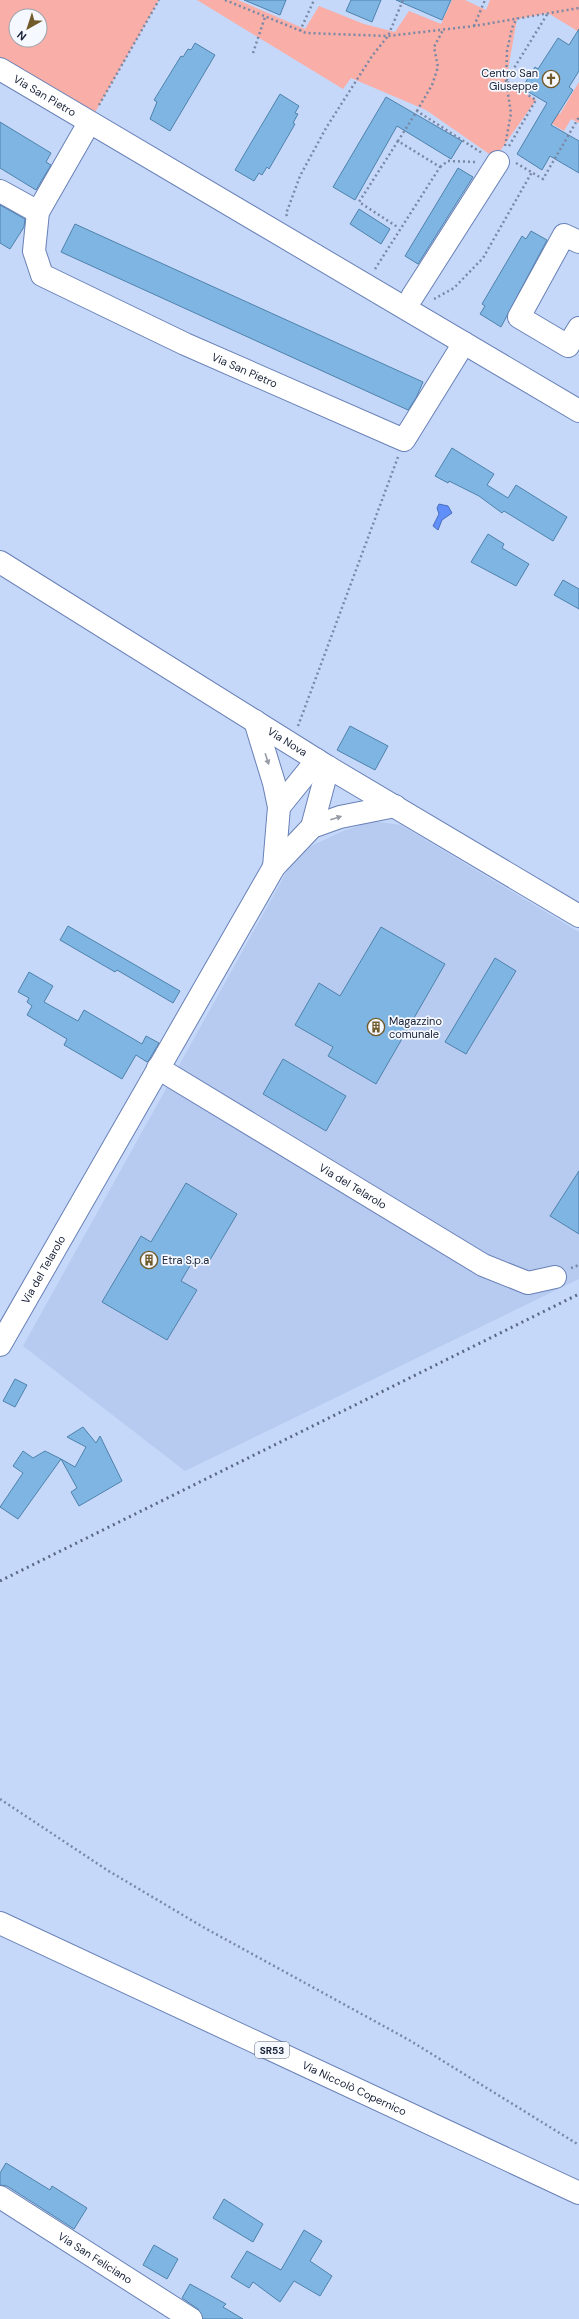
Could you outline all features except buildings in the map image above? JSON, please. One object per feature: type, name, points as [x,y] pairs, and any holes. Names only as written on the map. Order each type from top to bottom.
[{"type":"main road","name":"Via San Pietro","points":[[0,69],[93,117],[464,343],[579,411]]},
{"type":"main road","name":"Via San Pietro","points":[[93,117],[38,212],[34,251],[42,274],[185,344],[404,440]]},
{"type":"main road","points":[[412,297],[501,159]]},
{"type":"main road","points":[[0,191],[38,212]]},
{"type":"main road","points":[[579,242],[564,235],[519,317],[568,346],[579,328]]},
{"type":"main road","points":[[404,440],[464,343]]},
{"type":"main road","name":"Via Nova","points":[[0,562],[315,759],[579,916]]},
{"type":"main road","points":[[255,721],[274,783],[279,807],[274,867]]},
{"type":"main road","points":[[279,807],[315,759]]},
{"type":"main road","points":[[312,827],[315,759]]},
{"type":"main road","points":[[274,867],[312,827],[340,817],[395,806]]},
{"type":"main road","name":"Via del Telarolo","points":[[0,1345],[274,867]]},
{"type":"main road","name":"Via del Telarolo","points":[[158,1068],[483,1265],[528,1283],[555,1277]]},
{"type":"main road","name":"Via Niccolò Copernico","points":[[0,1922],[579,2193]]},
{"type":"main road","points":[[544,2177],[579,2204]]},
{"type":"main road","name":"Via San Feliciano","points":[[0,2198],[191,2319]]},
{"type":"path","points":[[93,117],[159,0]]},
{"type":"path","points":[[227,0],[306,33],[388,36],[474,26],[579,8]]},
{"type":"path","points":[[300,31],[314,0]]},
{"type":"path","points":[[289,220],[286,214],[300,176],[326,128],[372,56],[388,36],[403,0]]},
{"type":"path","points":[[474,26],[485,0]]},
{"type":"path","points":[[506,81],[548,13]]},
{"type":"path","points":[[253,53],[265,17]]},
{"type":"path","points":[[501,159],[511,113],[506,81],[507,51],[512,28],[517,18]]},
{"type":"path","points":[[399,228],[359,202],[417,112],[432,85],[438,67],[434,46],[443,30]]},
{"type":"path","points":[[501,159],[536,100],[506,81]]},
{"type":"path","points":[[417,112],[501,159],[532,172],[542,179],[579,117]]},
{"type":"path","points":[[398,141],[440,167]]},
{"type":"path","points":[[375,270],[399,228],[440,167],[448,161],[501,159]]},
{"type":"path","points":[[412,297],[430,301],[454,288],[483,258],[532,172]]},
{"type":"path","points":[[315,759],[298,723],[404,440]]},
{"type":"path","points":[[0,1799],[107,1870],[203,1927],[409,2040],[579,2145]]},
{"type":"shaded area","points":[[0,0],[159,0],[89,123],[0,69]]},
{"type":"shaded area","points":[[197,0],[238,0],[305,29],[319,6],[364,24],[395,32],[409,11],[441,24],[452,0],[465,0],[486,10],[490,0],[579,0],[579,32],[548,13],[517,19],[506,81],[536,100],[495,158],[426,110],[351,78],[343,89]]},
{"type":"shaded area","points":[[579,82],[579,123],[571,119],[564,131],[552,124],[557,113],[560,114]]},
{"type":"shaded area","points":[[372,821],[401,825],[579,932],[579,1279],[185,1471],[23,1346],[287,871],[309,847],[343,831]]},
{"type":"water","points":[[439,504],[448,506],[452,513],[442,520],[438,530],[433,526],[439,514],[437,508]]},
{"type":"railway","points":[[0,1581],[579,1294]]},
{"type":"place","name":"Centro San Giuseppe","points":[[551,79]]},
{"type":"place","name":"Magazzino comunale","points":[[376,1027]]},
{"type":"place","name":"Etra S.p.a","points":[[149,1260]]}]
